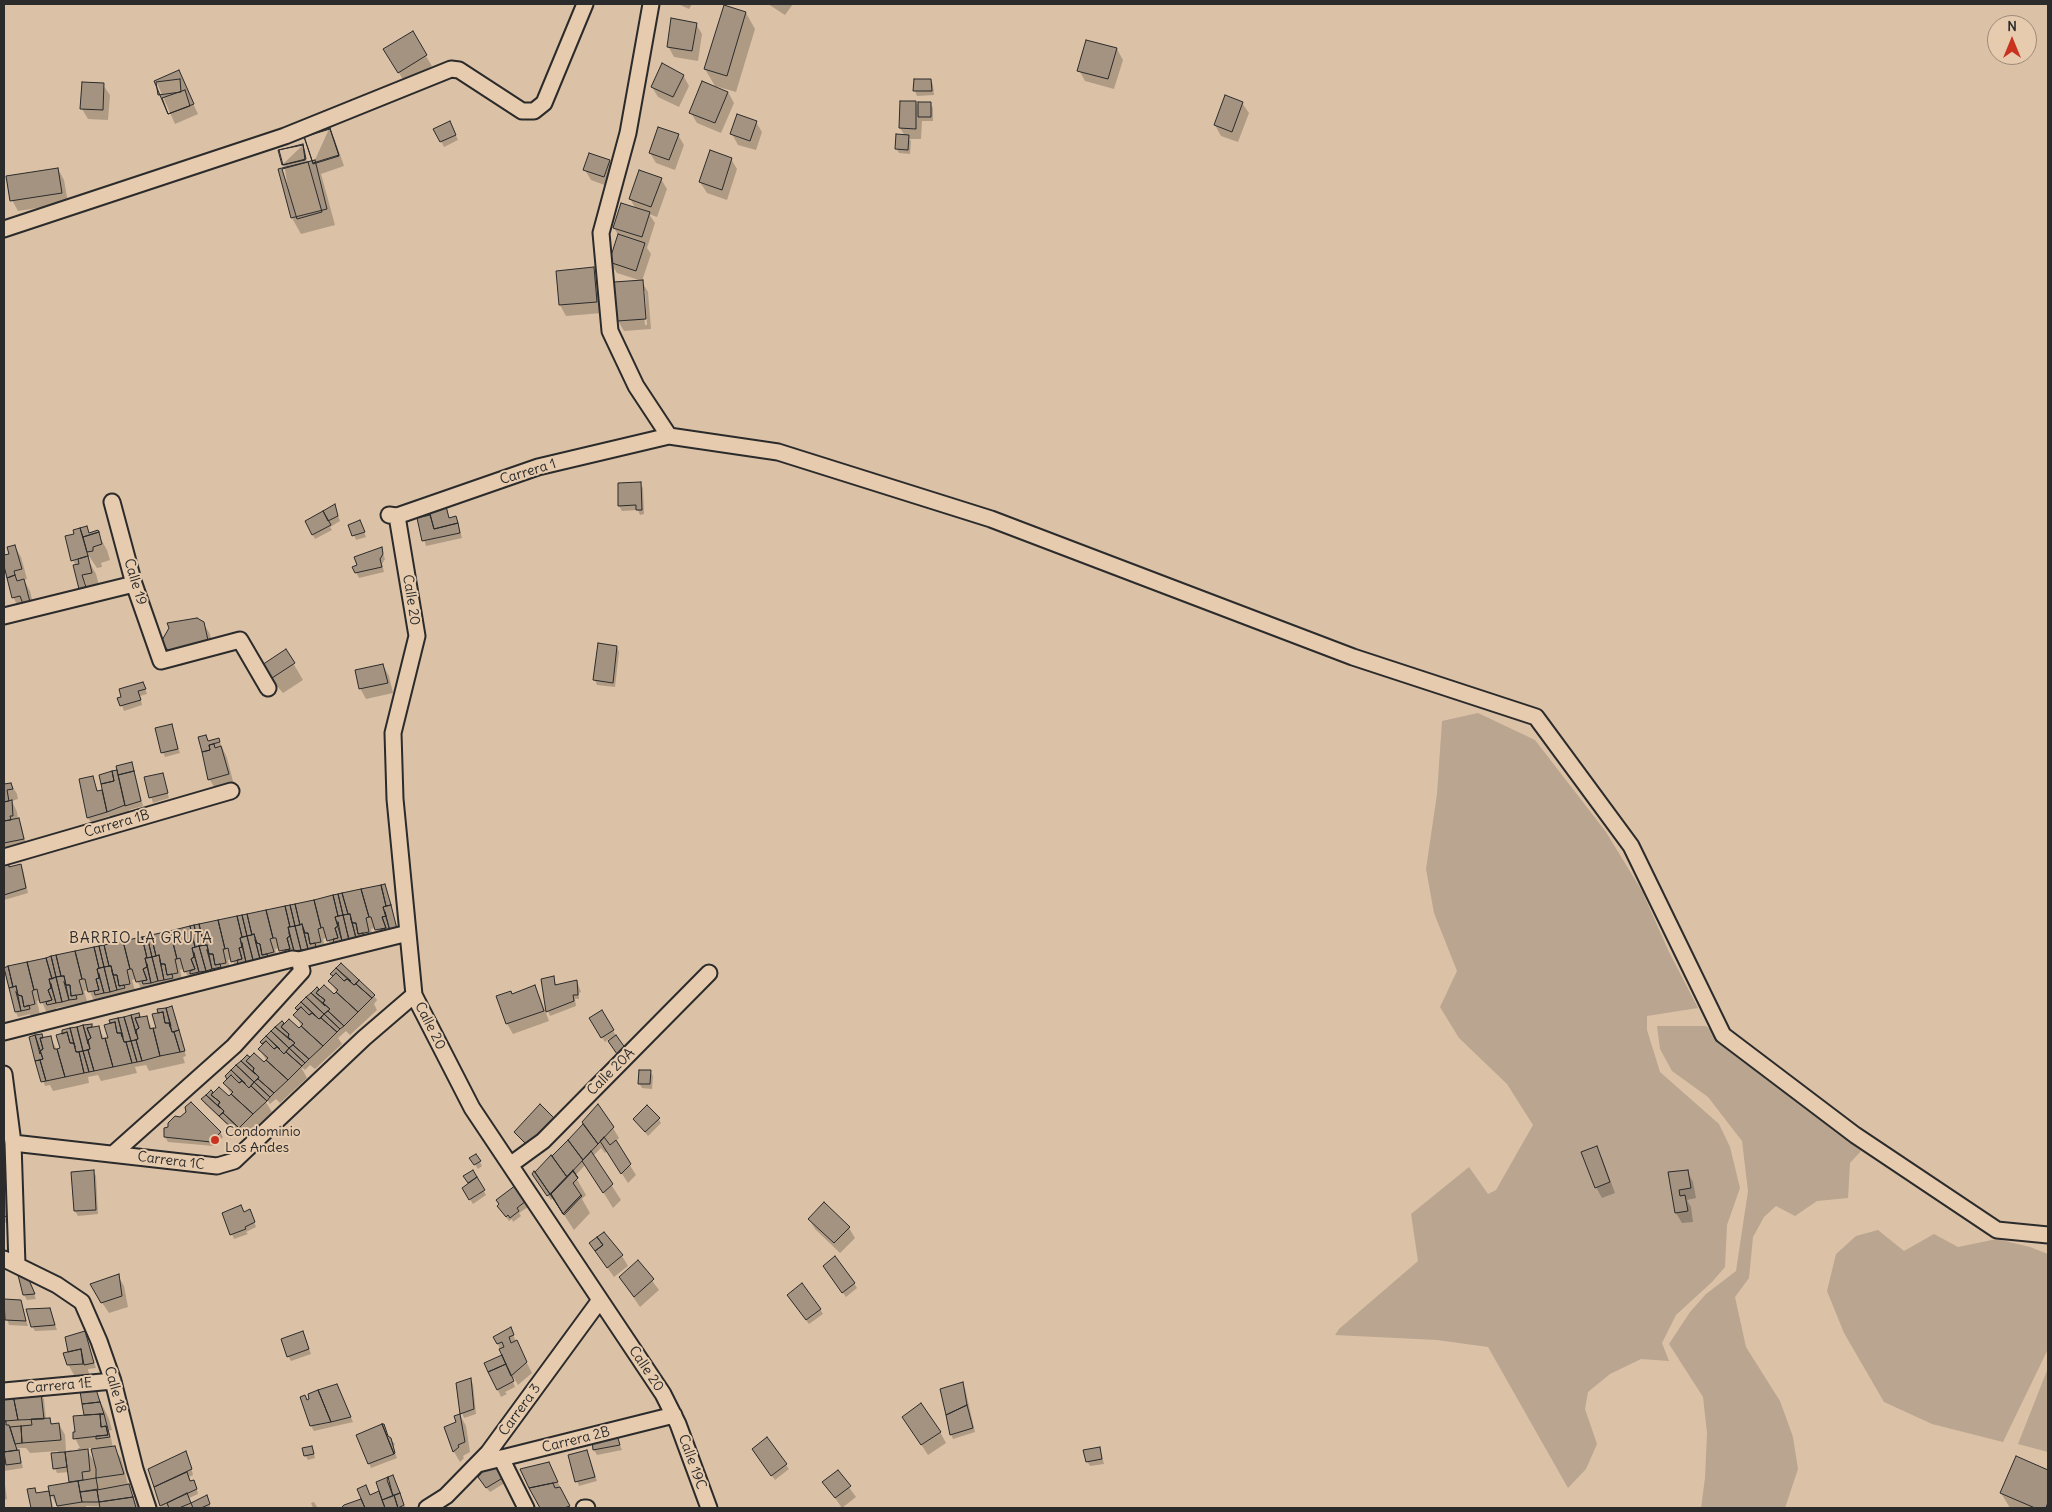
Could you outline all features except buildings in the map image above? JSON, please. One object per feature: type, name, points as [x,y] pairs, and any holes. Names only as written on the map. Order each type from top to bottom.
[{"type":"street","points":[[4,230],[285,136],[451,69],[459,70],[522,111],[534,111],[544,103],[585,4]]},
{"type":"street","points":[[651,4],[628,133],[601,233],[610,331],[636,386],[669,436],[778,452],[991,519],[1353,656],[1536,717],[1631,846],[1724,1035],[1855,1135],[1997,1230],[2048,1235]]},
{"type":"street","name":"Carrera 1","points":[[393,516],[538,467],[669,436]]},
{"type":"street","name":"Calle 19","points":[[112,502],[134,584],[161,661],[240,640],[268,688]]},
{"type":"street","name":"Calle 20","points":[[393,516],[417,636],[393,733],[394,800],[414,995],[472,1108],[663,1394],[674,1416]]},
{"type":"street","points":[[4,616],[134,584]]},
{"type":"street","name":"Carrera 1B","points":[[4,857],[231,790]]},
{"type":"street","points":[[4,1032],[292,959],[299,960],[408,934]]},
{"type":"street","points":[[113,1154],[234,1046],[302,972],[299,960]]},
{"type":"street","name":"Calle 20A","points":[[510,1165],[543,1141],[709,973]]},
{"type":"street","name":"Carrera 1C","points":[[13,1142],[217,1166],[234,1161],[364,1038],[414,995]]},
{"type":"street","points":[[4,1074],[13,1142],[10,1262]]},
{"type":"street","name":"Calle 18","points":[[10,1262],[58,1285],[82,1302],[114,1381],[135,1469],[148,1508]]},
{"type":"street","name":"Carrera 3","points":[[427,1508],[446,1496],[488,1454],[600,1300]]},
{"type":"street","name":"Carrera 1E","points":[[4,1391],[114,1381]]},
{"type":"street","name":"Carrera 2B","points":[[478,1464],[674,1416]]},
{"type":"street","name":"Calle 19C","points":[[674,1416],[704,1507]]},
{"type":"street","points":[[501,1458],[526,1508]]},
{"type":"shaded area","points":[[1478,713],[1535,740],[1606,832],[1642,891],[1669,952],[1698,1008],[1647,1016],[1647,1030],[1660,1072],[1719,1124],[1730,1147],[1740,1188],[1727,1225],[1725,1267],[1712,1282],[1676,1315],[1662,1343],[1669,1361],[1641,1359],[1610,1374],[1588,1392],[1585,1409],[1597,1444],[1586,1469],[1568,1488],[1488,1347],[1437,1340],[1335,1335],[1339,1329],[1418,1261],[1411,1214],[1469,1167],[1488,1194],[1496,1190],[1533,1125],[1507,1084],[1459,1038],[1440,1007],[1457,971],[1434,913],[1426,869],[1437,794],[1442,721]]},
{"type":"shaded area","points":[[1657,1026],[1706,1026],[1751,1067],[1861,1151],[1850,1163],[1848,1198],[1817,1201],[1795,1216],[1776,1206],[1764,1217],[1753,1237],[1749,1278],[1735,1297],[1746,1347],[1780,1401],[1793,1437],[1798,1469],[1785,1508],[1701,1508],[1705,1478],[1707,1433],[1703,1397],[1669,1344],[1690,1312],[1706,1294],[1736,1271],[1748,1191],[1742,1141],[1708,1097],[1672,1071],[1660,1049]]},
{"type":"shaded area","points":[[1878,1230],[1904,1251],[1934,1234],[1958,1247],[1997,1239],[2030,1247],[2048,1254],[2048,1349],[2003,1442],[1932,1424],[1884,1402],[1844,1333],[1827,1291],[1836,1254],[1856,1236]]},
{"type":"shaded area","points":[[2048,1368],[2048,1452],[2018,1444]]},
{"type":"place","name":"Condominio Los Andes","points":[[215,1140]]},
{"type":"district","name":"BARRIO LA GRUTA","points":[[141,939]]}]
